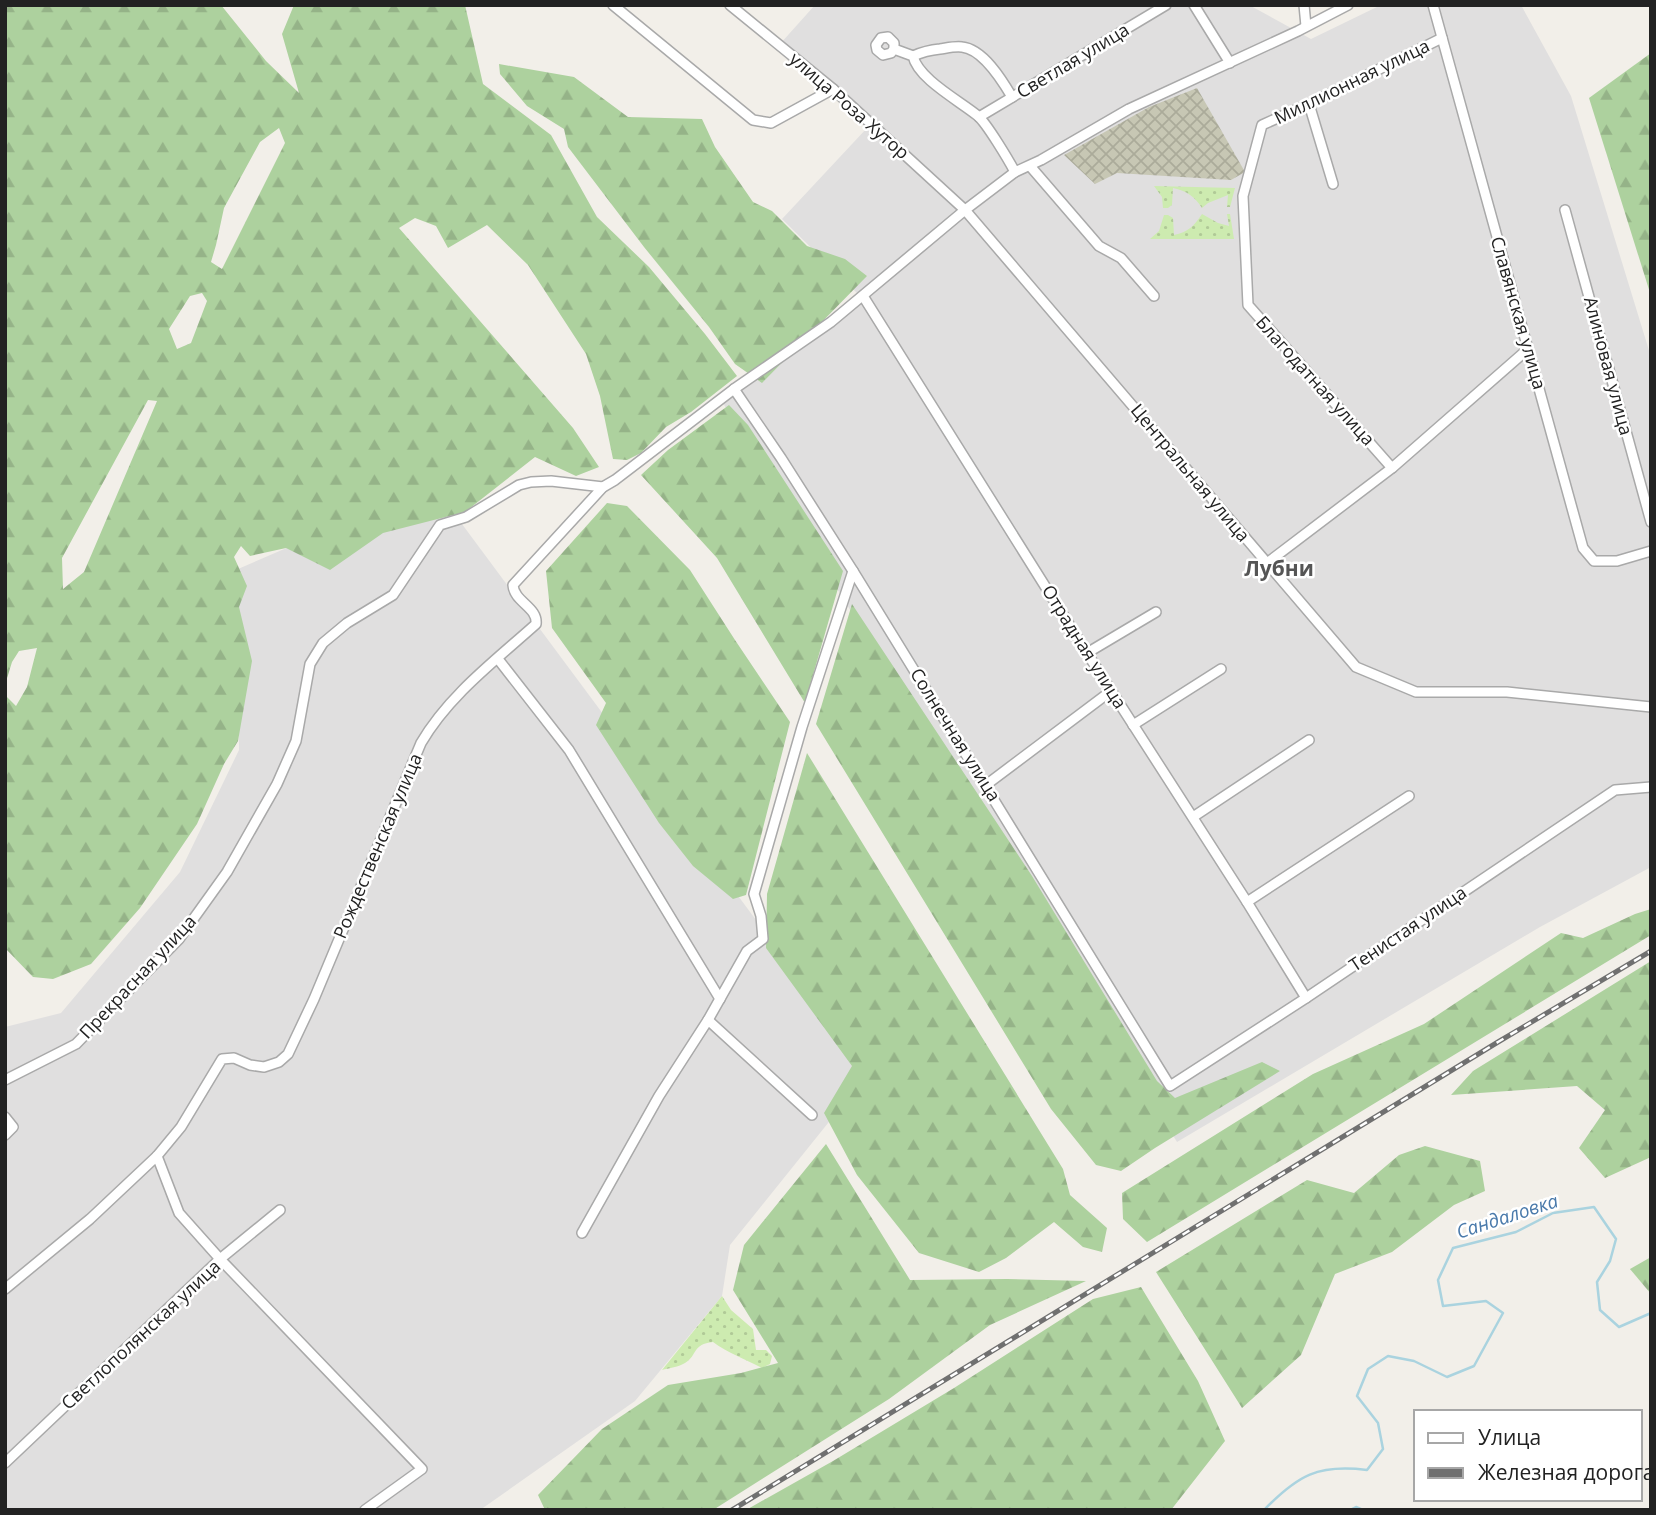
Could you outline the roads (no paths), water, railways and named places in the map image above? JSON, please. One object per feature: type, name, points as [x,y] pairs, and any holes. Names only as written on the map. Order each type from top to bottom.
[{"type":"street","points":[[613,5],[753,120],[771,123],[833,89]]},
{"type":"street","name":"улица Роза Хутор","points":[[730,5],[833,89],[965,210]]},
{"type":"street","name":"Светлая улица","points":[[979,117],[1166,5]]},
{"type":"street","points":[[1194,5],[1230,63]]},
{"type":"street","points":[[1302,29],[1304,5]]},
{"type":"street","points":[[603,488],[734,389],[831,322],[965,210],[1015,172],[1129,109],[1348,5]]},
{"type":"street","name":"Славянская улица","points":[[1433,5],[1583,548],[1594,561],[1617,561],[1651,551]]},
{"type":"street","name":"Миллионная улица","points":[[1262,125],[1442,38]]},
{"type":"street","points":[[894,49],[913,56],[944,48],[970,49],[992,69],[1012,97]]},
{"type":"street","points":[[913,56],[915,64],[924,74],[979,117],[1015,172]]},
{"type":"street","points":[[1309,104],[1333,184]]},
{"type":"street","name":"Благодатная улица","points":[[1262,125],[1244,196],[1248,305],[1392,468]]},
{"type":"street","points":[[1030,166],[1099,246],[1121,258],[1154,296]]},
{"type":"street","name":"Центральная улица","points":[[965,210],[1356,667],[1416,692],[1507,692],[1651,707]]},
{"type":"street","name":"Алиновая улица","points":[[1564,210],[1651,522]]},
{"type":"street","name":"Отрадная улица","points":[[863,296],[1306,998]]},
{"type":"street","points":[[1267,563],[1392,468],[1528,349]]},
{"type":"street","name":"Солнечная улица","points":[[734,389],[853,571],[1170,1086]]},
{"type":"street","name":"Прекрасная улица","points":[[5,1080],[76,1044],[179,939],[228,872],[277,784],[296,741],[310,664],[323,643],[347,623],[393,595],[436,528],[466,517],[519,485],[531,482],[551,481],[603,488]]},
{"type":"street","name":"Рождественская улица","points":[[157,1156],[181,1127],[222,1059],[234,1058],[264,1068],[279,1062],[288,1054],[314,999],[421,743],[433,723],[451,702],[536,624],[536,614],[514,594],[513,585],[603,488]]},
{"type":"street","points":[[582,1233],[659,1096],[708,1020],[747,951],[763,939],[761,916],[754,894],[853,571]]},
{"type":"street","points":[[1087,653],[1156,612]]},
{"type":"street","points":[[498,659],[569,750],[720,999]]},
{"type":"street","points":[[1133,725],[1221,668]]},
{"type":"street","points":[[986,785],[1111,691]]},
{"type":"street","points":[[1193,817],[1309,740]]},
{"type":"street","name":"Тенистая улица","points":[[1170,1086],[1615,790],[1651,787]]},
{"type":"street","points":[[1247,902],[1409,796]]},
{"type":"street","points":[[708,1020],[813,1115]]},
{"type":"street","points":[[5,1117],[13,1127],[5,1135]]},
{"type":"street","points":[[5,1289],[90,1219],[157,1156],[179,1213],[422,1469],[365,1510]]},
{"type":"street","name":"Светлополянская улица","points":[[5,1463],[220,1259],[280,1210]]},
{"type":"waterway","name":"Сандаловка","points":[[1264,1510],[1288,1488],[1310,1475],[1335,1469],[1367,1470],[1383,1449],[1378,1423],[1357,1396],[1368,1369],[1388,1356],[1414,1361],[1447,1377],[1474,1366],[1503,1313],[1486,1301],[1443,1306],[1438,1280],[1453,1248],[1516,1232],[1553,1213],[1594,1207],[1616,1239],[1610,1261],[1597,1282],[1600,1310],[1619,1327],[1651,1313]]},
{"type":"waterway","name":"Сандаловка","points":[[1350,1510],[1356,1507],[1363,1510]]},
{"type":"railway","points":[[732,1510],[1651,951]]},
{"type":"district","name":"Лубни","points":[[1279,569]]}]
